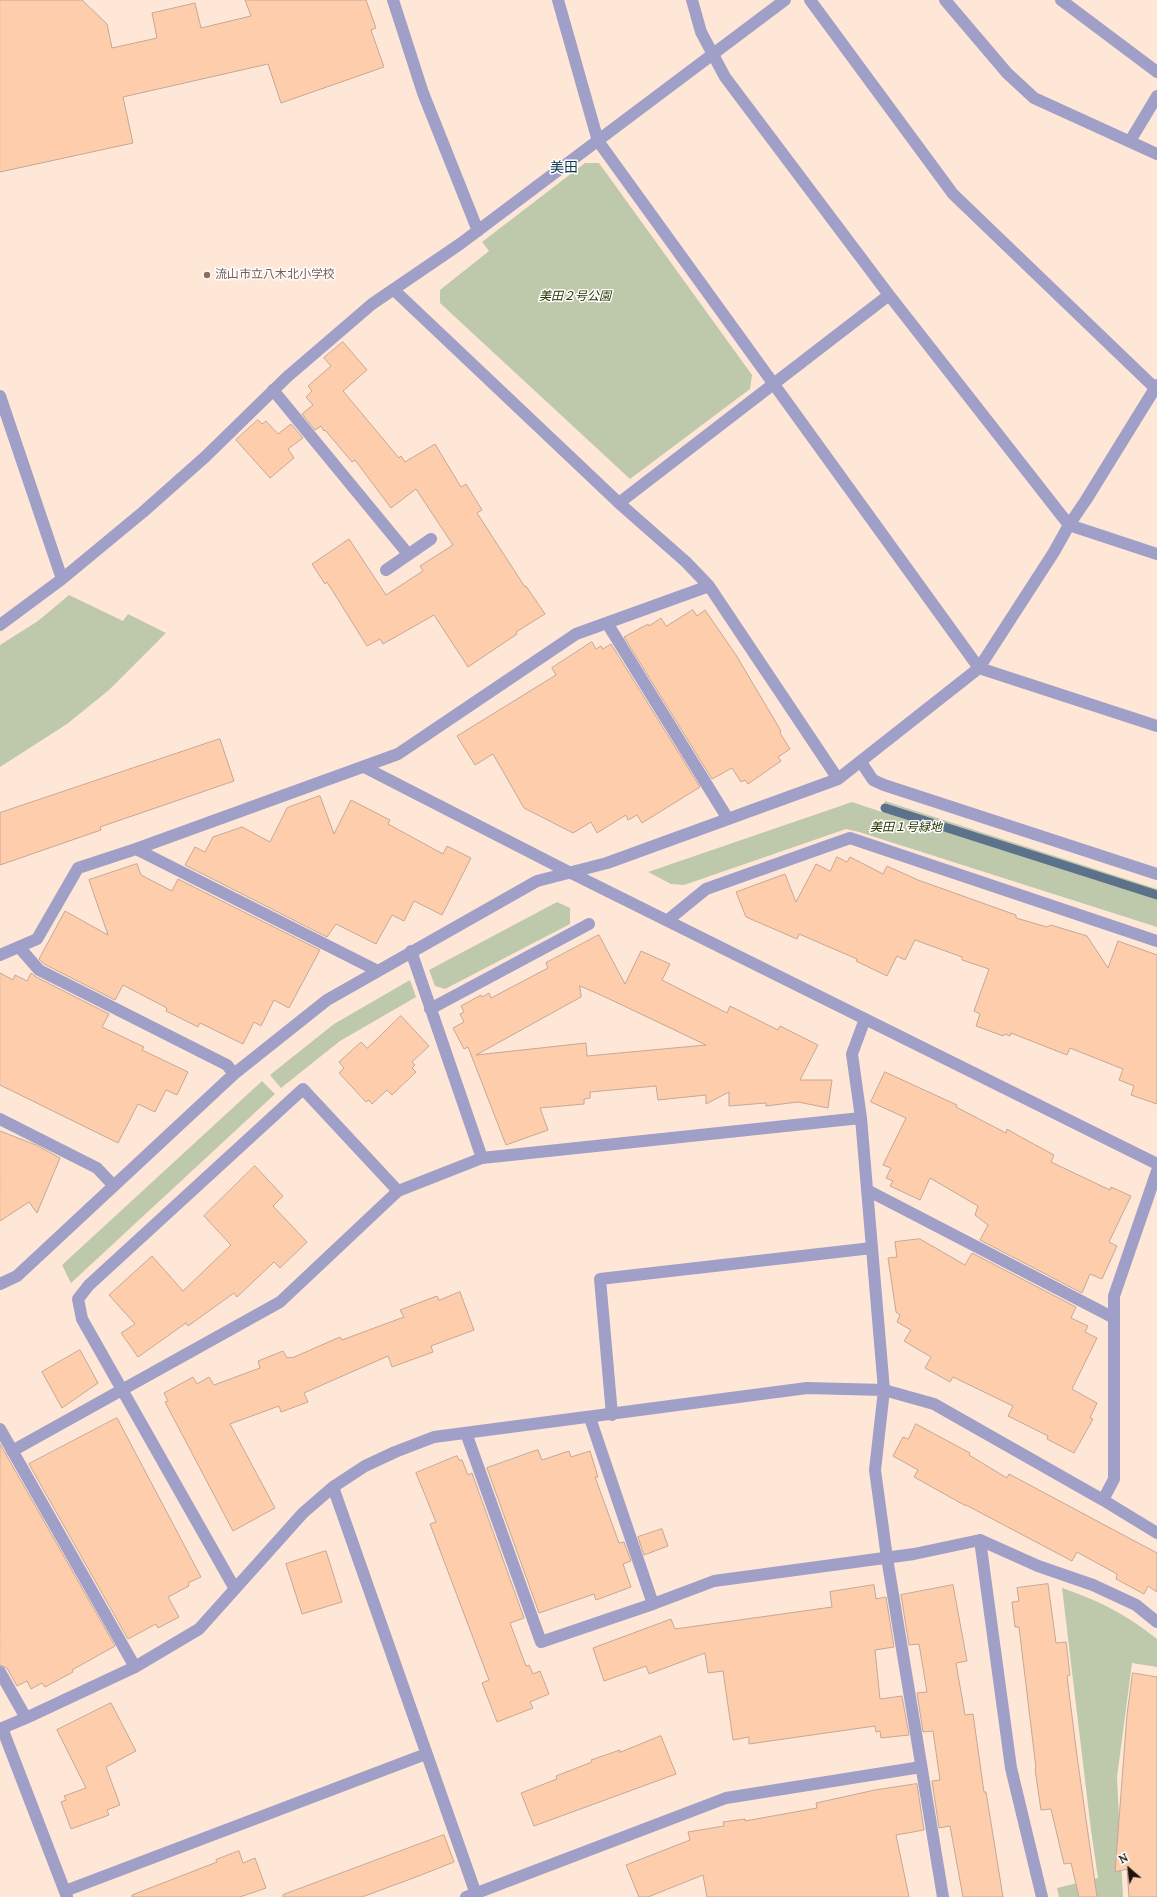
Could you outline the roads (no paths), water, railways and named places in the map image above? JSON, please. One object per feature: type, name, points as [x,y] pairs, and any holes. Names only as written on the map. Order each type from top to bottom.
[{"type":"street","points":[[393,0],[423,93],[478,231]]},
{"type":"street","points":[[558,0],[598,141],[979,668],[1157,726]]},
{"type":"street","points":[[692,0],[701,32],[712,55],[730,83],[889,295],[1069,525],[1157,554]]},
{"type":"street","points":[[0,625],[62,580],[205,457],[273,390],[372,304],[478,231],[785,0]]},
{"type":"street","points":[[0,1284],[17,1276],[234,1074],[326,1000],[537,881],[607,863],[838,779],[979,668],[1054,552],[1069,525],[1156,388],[953,194],[810,0]]},
{"type":"street","points":[[945,0],[1007,73],[1034,98],[1157,154]]},
{"type":"street","points":[[1061,0],[1157,72]]},
{"type":"street","points":[[1130,141],[1157,96]]},
{"type":"street","points":[[394,290],[619,503],[686,562],[709,586],[838,779]]},
{"type":"street","points":[[619,503],[889,295]]},
{"type":"street","points":[[273,390],[408,554]]},
{"type":"street","points":[[0,396],[62,580]]},
{"type":"street","points":[[386,570],[431,540]]},
{"type":"street","points":[[0,955],[37,939],[78,868],[136,849],[398,754],[429,735],[576,634],[709,586]]},
{"type":"street","points":[[607,623],[728,819]]},
{"type":"street","points":[[860,762],[872,780],[884,785],[1157,874]]},
{"type":"street","points":[[364,767],[571,872],[1157,1164]]},
{"type":"street","points":[[668,920],[706,889],[850,838],[1157,941]]},
{"type":"street","points":[[136,849],[378,971]]},
{"type":"street","points":[[430,1009],[589,924]]},
{"type":"street","points":[[19,947],[39,970],[227,1065],[234,1074]]},
{"type":"street","points":[[411,952],[482,1158]]},
{"type":"street","points":[[865,1019],[852,1054],[861,1118],[884,1390],[875,1470],[887,1558],[943,1897]]},
{"type":"street","points":[[235,1589],[82,1319],[78,1299],[89,1285],[302,1089],[398,1191]]},
{"type":"street","points":[[12,1451],[121,1389],[280,1302],[398,1191],[482,1158],[861,1118]]},
{"type":"street","points":[[0,1119],[97,1168],[113,1185]]},
{"type":"street","points":[[1103,1500],[1114,1478],[1114,1296],[1157,1171]]},
{"type":"street","points":[[866,1190],[1114,1318]]},
{"type":"street","points":[[612,1415],[600,1279],[872,1248]]},
{"type":"street","points":[[426,1754],[66,1894],[1,1729],[135,1667],[199,1629],[303,1513],[333,1486],[365,1466],[395,1452],[434,1437],[590,1418],[807,1388],[884,1390],[934,1404],[1103,1500],[1157,1533]]},
{"type":"street","points":[[590,1418],[653,1604]]},
{"type":"street","points":[[0,1428],[135,1667]]},
{"type":"street","points":[[466,1433],[541,1642],[653,1604],[714,1581],[887,1558],[980,1540],[1038,1566],[1093,1585],[1136,1605],[1157,1622]]},
{"type":"street","points":[[333,1486],[426,1754],[473,1896],[726,1798],[921,1767]]},
{"type":"street","points":[[980,1540],[1012,1768],[1042,1897]]},
{"type":"street","points":[[0,1672],[26,1718]]},
{"type":"waterway","points":[[885,808],[1157,895]]},
{"type":"place","name":"流山市立八木北小学校","points":[[207,275]]},
{"type":"district","name":"美田","points":[[564,168]]},
{"type":"park label","name":"美田２号公園","points":[[575,297]]},
{"type":"park label","name":"美田１号緑地","points":[[906,828]]}]
